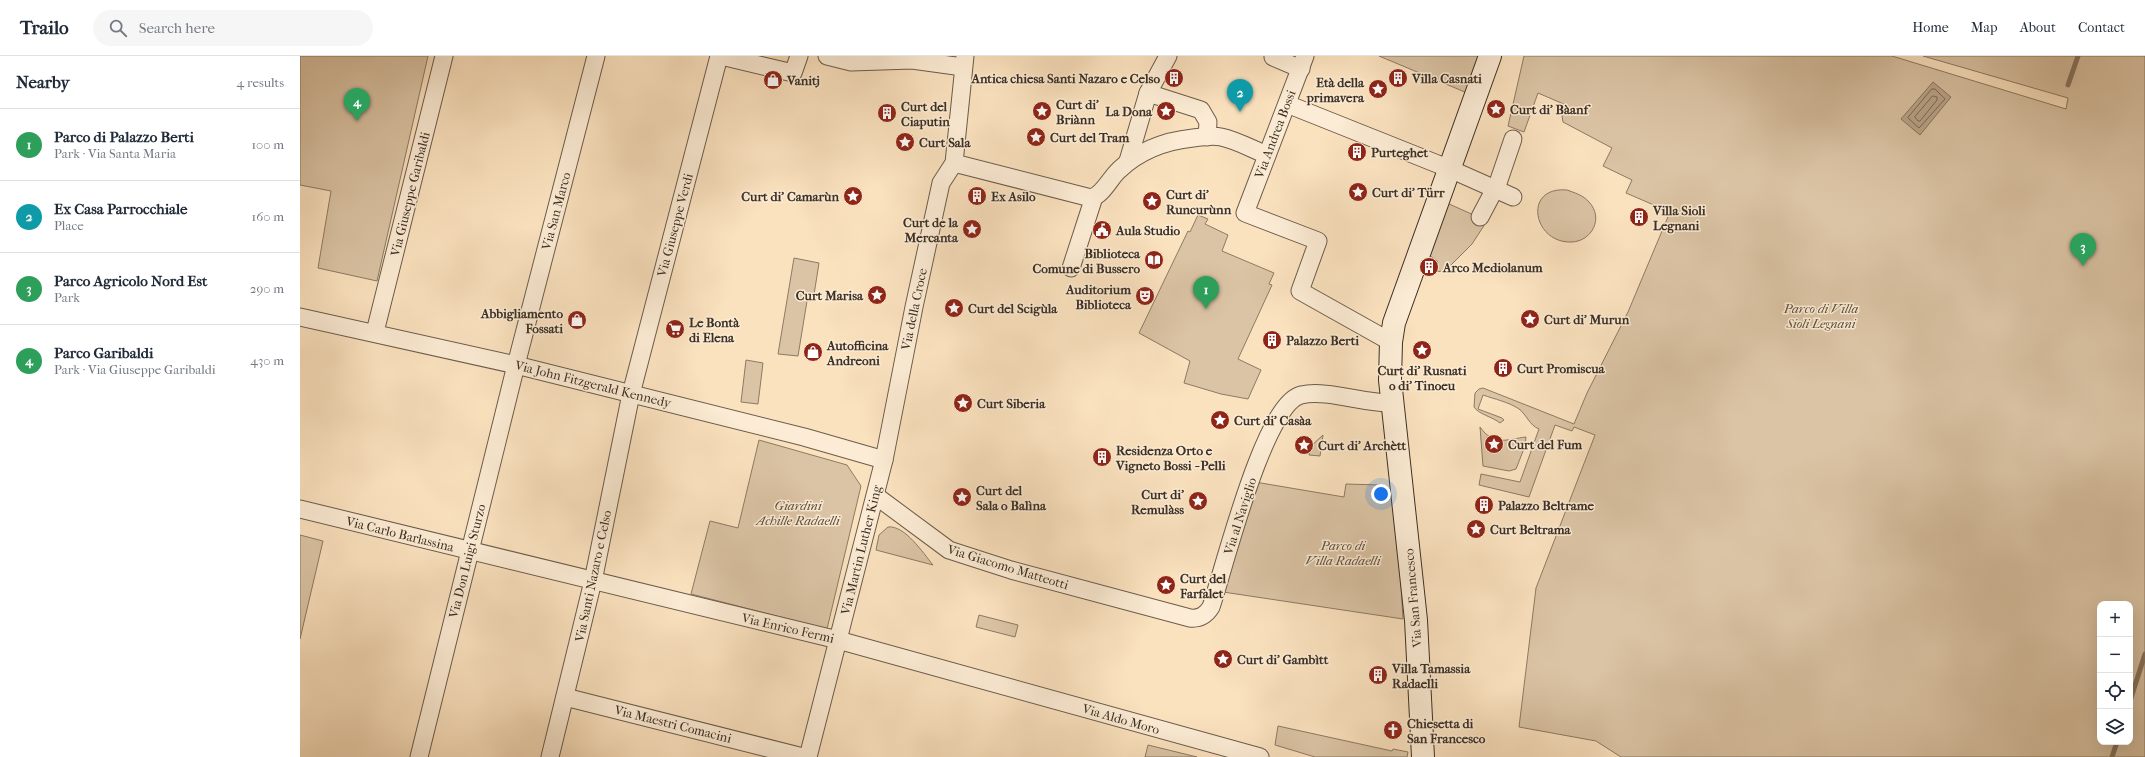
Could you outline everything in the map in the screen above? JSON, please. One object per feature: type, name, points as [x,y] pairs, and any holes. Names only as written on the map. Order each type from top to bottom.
[{"type":"street","name":"Via Giuseppe Garibaldi","points":[[375,332],[444,56]]},
{"type":"street","name":"Via San Marco","points":[[516,365],[596,56]]},
{"type":"street","name":"Via Giuseppe Verdi","points":[[631,394],[720,56],[793,73],[798,56]]},
{"type":"street","points":[[827,56],[851,62],[912,60],[964,61],[954,163],[1088,198],[1094,197]]},
{"type":"street","points":[[1135,156],[1148,93],[1168,56]]},
{"type":"street","name":"Via San Francesco","points":[[1424,757],[1416,620],[1390,380],[1391,342],[1394,322],[1490,56]]},
{"type":"street","points":[[1273,57],[1303,62]]},
{"type":"street","name":"Via Andrea Bossi","points":[[1303,62],[1245,213],[1318,242],[1300,291],[1391,342]]},
{"type":"street","points":[[1148,93],[1201,110],[1207,119],[1207,137]]},
{"type":"street","points":[[1287,104],[1450,169],[1513,197]]},
{"type":"street","points":[[1071,268],[1094,197],[1135,156],[1165,142],[1207,137],[1226,138],[1267,155]]},
{"type":"street","points":[[1480,217],[1496,189],[1513,139]]},
{"type":"street","name":"Via della Croce","points":[[884,460],[914,307],[941,183],[954,163]]},
{"type":"street","name":"Via John Fitzgerald Kennedy","points":[[300,317],[375,332],[516,365],[884,460]]},
{"type":"street","name":"Via Don Luigi Sturzo","points":[[419,757],[516,365]]},
{"type":"street","name":"Via Santi Nazaro e Celso","points":[[550,757],[566,697],[592,581],[631,394]]},
{"type":"street","name":"Via al Naviglio","points":[[1086,590],[1190,618],[1200,618],[1208,612],[1250,482],[1272,426],[1296,397],[1304,395],[1392,403]]},
{"type":"street","name":"Via Martin Luther King","points":[[808,757],[884,460]]},
{"type":"street","name":"Via Giacomo Matteotti","points":[[876,496],[946,549],[1011,570],[1086,590]]},
{"type":"street","name":"Via Carlo Barlassina","points":[[300,509],[592,581]]},
{"type":"street","name":"Via Enrico Fermi","points":[[592,581],[838,640],[983,680]]},
{"type":"street","name":"Via Aldo Moro","points":[[983,680],[1260,757]]},
{"type":"street","name":"Via Maestri Comacini","points":[[566,697],[803,757]]},
{"type":"green space","points":[[300,56],[428,56],[377,281],[318,268],[331,191],[300,185]]},
{"type":"green space","points":[[1379,56],[1485,56],[1472,95]]},
{"type":"green space","name":"Parco di Villa Sioli Legnani","points":[[1524,56],[1892,56],[2066,109],[2068,98],[1923,56],[2145,56],[2145,757],[1621,757],[1596,741],[1519,727],[1536,588],[1595,435],[1574,427],[1572,431],[1555,425],[1529,497],[1479,485],[1481,474],[1520,482],[1539,429],[1533,425],[1519,409],[1483,395],[1478,409],[1504,420],[1500,423],[1482,414],[1474,407],[1475,393],[1479,389],[1483,388],[1574,424],[1587,393],[1628,312],[1670,212],[1626,193],[1632,180],[1603,166],[1612,148],[1563,122],[1562,116],[1566,105],[1538,93],[1524,132],[1508,126]]},
{"type":"green space","points":[[1567,190],[1579,194],[1587,200],[1593,208],[1595,215],[1594,228],[1585,238],[1579,241],[1572,242],[1559,240],[1548,234],[1541,225],[1538,215],[1539,205],[1543,197],[1553,191]]},
{"type":"green space","points":[[1447,203],[1487,221],[1472,244],[1445,271],[1429,272],[1438,262],[1428,254]]},
{"type":"green space","points":[[1198,215],[1208,219],[1205,224],[1228,235],[1222,251],[1274,273],[1269,284],[1272,285],[1238,359],[1261,370],[1248,399],[1221,394],[1184,383],[1190,361],[1139,333],[1188,231],[1190,232]]},
{"type":"green space","points":[[794,258],[819,263],[813,301],[807,301],[798,356],[778,354]]},
{"type":"green space","points":[[746,360],[763,363],[758,404],[741,402]]},
{"type":"green space","points":[[1480,427],[1485,433],[1496,439],[1507,440],[1526,437],[1525,446],[1516,469],[1509,471],[1483,466]]},
{"type":"green space","points":[[1323,435],[1320,456],[1309,455],[1311,446]]},
{"type":"green space","name":"Giardini Achille Radaelli","points":[[759,440],[847,465],[861,486],[827,629],[691,594],[710,521],[738,528]]},
{"type":"green space","name":"Parco di Villa Radaelli","points":[[1255,482],[1344,497],[1346,484],[1381,485],[1396,500],[1403,619],[1223,592]]},
{"type":"green space","points":[[888,527],[901,530],[907,535],[919,547],[933,565],[876,550],[879,535]]},
{"type":"green space","points":[[300,535],[323,541],[300,639]]},
{"type":"green space","points":[[979,615],[1018,625],[1015,637],[976,627]]},
{"type":"green space","points":[[1278,726],[1392,751],[1393,749],[1408,752],[1407,757],[1315,757],[1275,745]]},
{"type":"green space","points":[[1148,745],[1197,757],[1145,757]]},
{"type":"water","points":[[1933,82],[1951,97],[1920,135],[1901,119]]},
{"type":"waterway","points":[[2068,85],[2078,56]]},
{"type":"waterway","points":[[2133,692],[2145,654]]},
{"type":"waterway","points":[[2112,757],[2116,745]]},
{"type":"place","name":"Antica chiesa Santi Nazaro e Celso","points":[[1174,78]]},
{"type":"place","name":"Villa Casnati","points":[[1398,78]]},
{"type":"place","name":"Vanitj","points":[[773,80]]},
{"type":"place","name":"Età della primavera","points":[[1378,89]]},
{"type":"place","name":"Curt di' Bàanf","points":[[1496,109]]},
{"type":"place","name":"Curt di' Briànn","points":[[1042,111]]},
{"type":"place","name":"La Dona","points":[[1166,111]]},
{"type":"place","name":"Ex Casa Parrocchiale","points":[[1240,112]]},
{"type":"place","name":"Curt del Ciaputin","points":[[887,113]]},
{"type":"place","name":"Parco Garibaldi","points":[[357,121]]},
{"type":"place","name":"Curt del Tram","points":[[1036,137]]},
{"type":"place","name":"Curt Sala","points":[[905,142]]},
{"type":"place","name":"Purteghet","points":[[1357,152]]},
{"type":"place","name":"Curt di' Türr","points":[[1358,192]]},
{"type":"place","name":"Curt di' Camarùn","points":[[853,196]]},
{"type":"place","name":"Ex Asilo","points":[[977,196]]},
{"type":"place","name":"Curt di' Runcurùnn","points":[[1152,201]]},
{"type":"place","name":"Villa Sioli Legnani","points":[[1639,217]]},
{"type":"place","name":"Curt de la Mercanta","points":[[972,229]]},
{"type":"place","name":"Aula Studio","points":[[1102,230]]},
{"type":"place","name":"Biblioteca Comune di Bussero","points":[[1154,260]]},
{"type":"place","name":"Parco Agricolo Nord Est","points":[[2083,266]]},
{"type":"place","name":"Arco Mediolanum","points":[[1429,267]]},
{"type":"place","name":"Curt Marisa","points":[[877,295]]},
{"type":"place","name":"Auditorium Biblioteca","points":[[1145,296]]},
{"type":"place","name":"Curt del Scigùla","points":[[954,308]]},
{"type":"place","name":"Parco di Palazzo Berti","points":[[1206,309]]},
{"type":"place","name":"Curt di' Murun","points":[[1530,319]]},
{"type":"place","name":"Abbigliamento Fossati","points":[[577,320]]},
{"type":"place","name":"Le Bontà di Elena","points":[[675,329]]},
{"type":"place","name":"Palazzo Berti","points":[[1272,340]]},
{"type":"place","name":"Curt di' Rusnati o di' Tinoeu","points":[[1422,350]]},
{"type":"place","name":"Autofficina Andreoni","points":[[813,352]]},
{"type":"place","name":"Curt Promiscua","points":[[1503,368]]},
{"type":"place","name":"Curt Siberia","points":[[963,403]]},
{"type":"place","name":"Curt di' Casàa","points":[[1220,420]]},
{"type":"place","name":"Curt del Fum","points":[[1494,444]]},
{"type":"place","name":"Curt di' Archètt","points":[[1304,445]]},
{"type":"place","name":"Residenza Orto e Vigneto Bossi - Pelli","points":[[1102,457]]},
{"type":"place","name":"Curt del Sala o Balìna","points":[[962,497]]},
{"type":"place","name":"Curt di' Remulàss","points":[[1198,501]]},
{"type":"place","name":"Palazzo Beltrame","points":[[1484,505]]},
{"type":"place","name":"Curt Beltrama","points":[[1476,529]]},
{"type":"place","name":"Curt del Farfalet","points":[[1166,585]]},
{"type":"place","name":"Curt di' Gambìtt","points":[[1223,659]]},
{"type":"place","name":"Villa Tamassia Radaelli","points":[[1378,675]]},
{"type":"place","name":"Chiesetta di San Francesco","points":[[1393,730]]}]
